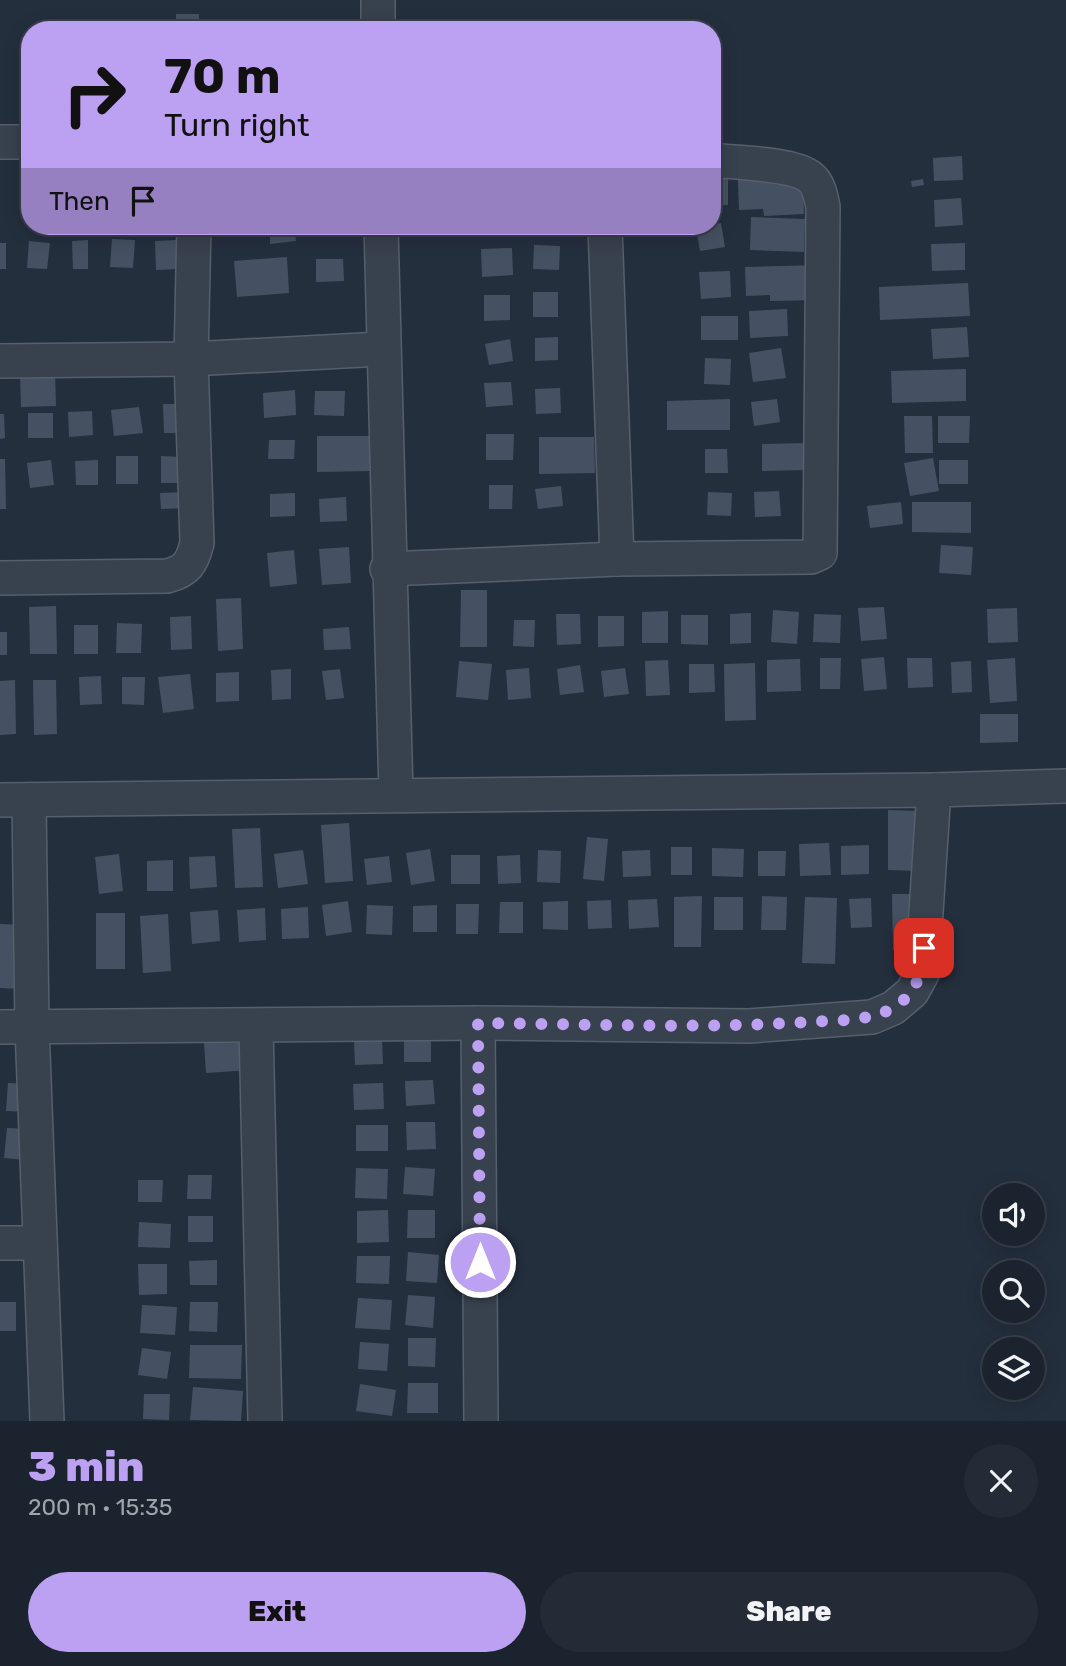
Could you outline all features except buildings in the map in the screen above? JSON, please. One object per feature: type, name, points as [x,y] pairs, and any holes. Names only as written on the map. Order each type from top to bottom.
[{"type":"street","points":[[378,0],[378,21]]},
{"type":"street","points":[[0,142],[21,142]]},
{"type":"street","points":[[387,569],[617,559],[811,557],[822,547],[823,207],[820,193],[808,176],[796,170],[721,161]]},
{"type":"street","points":[[0,578],[167,576],[183,572],[192,561],[197,542],[191,359],[194,235]]},
{"type":"street","points":[[381,235],[387,569],[396,794]]},
{"type":"street","points":[[605,235],[617,559]]},
{"type":"street","points":[[0,360],[191,359],[382,349]]},
{"type":"street","points":[[47,1421],[40,1243],[16,1027],[14,800],[934,790],[1066,786]]},
{"type":"street","points":[[16,1027],[478,1023],[749,1026],[872,1017],[893,1008],[912,992],[922,974],[934,790]]},
{"type":"street","points":[[478,1023],[481,1421]]},
{"type":"street","points":[[256,1026],[265,1421]]},
{"type":"street","points":[[0,1243],[40,1243]]},
{"type":"route","points":[[480,1262],[478,1023],[749,1026],[872,1017],[893,1008],[912,992],[922,974],[924,948]]}]
